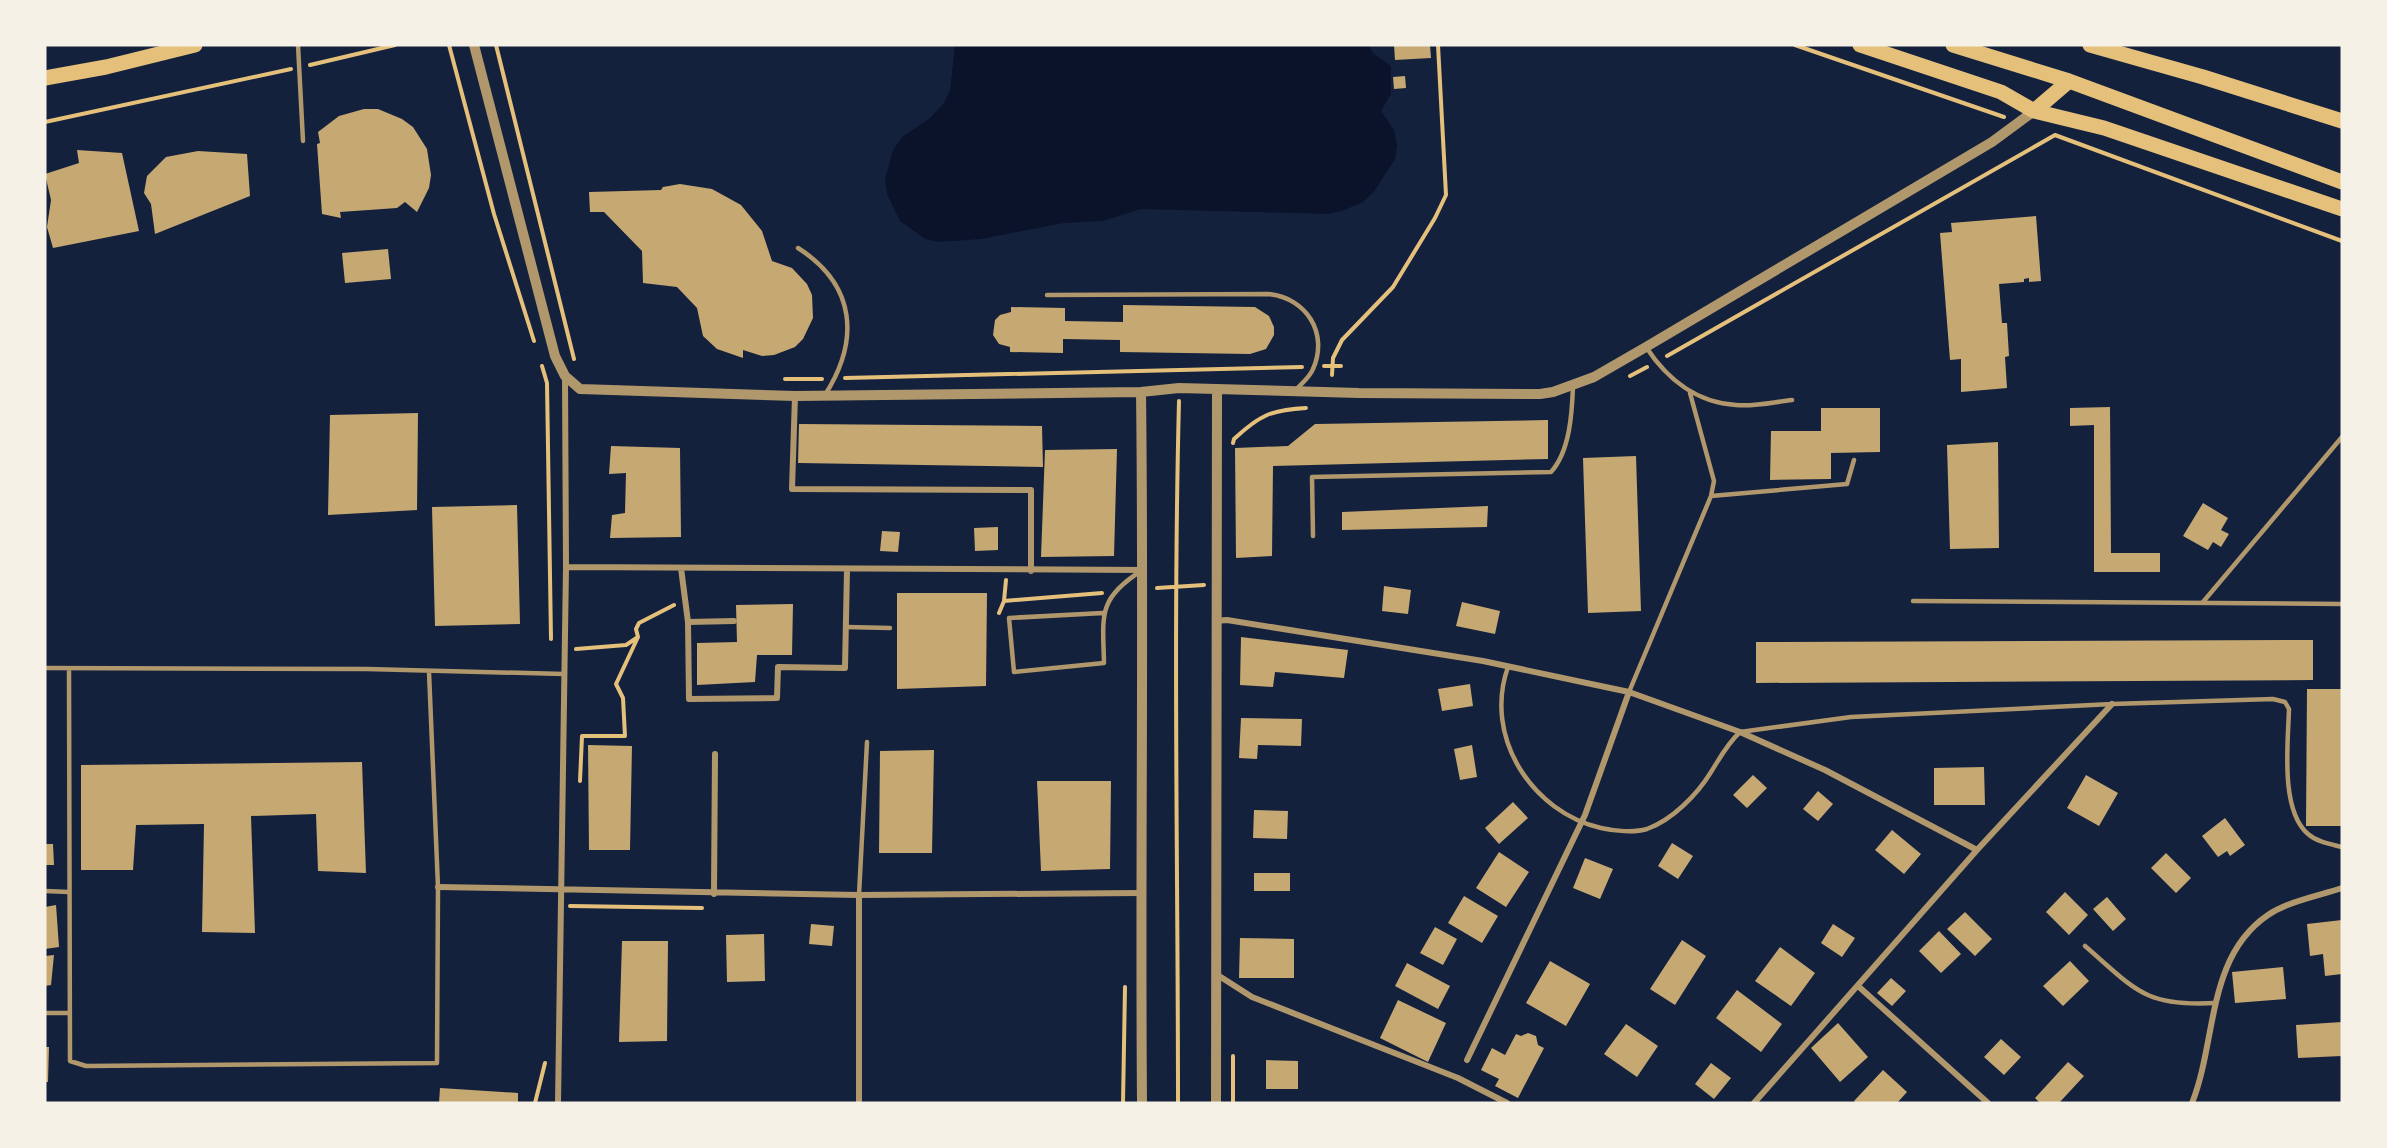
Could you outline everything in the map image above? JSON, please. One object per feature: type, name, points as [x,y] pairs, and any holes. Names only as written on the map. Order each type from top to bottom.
[{"type":"main road","points":[[47,80],[195,45]]},
{"type":"main road","points":[[1860,45],[2001,92],[2034,111],[2104,128],[2342,209]]},
{"type":"main road","points":[[1953,45],[2069,81],[2342,182]]},
{"type":"main road","points":[[2090,45],[2203,77],[2342,121]]},
{"type":"main road","points":[[2034,111],[2069,81]]},
{"type":"street","points":[[474,45],[555,356],[565,376],[580,389],[795,396],[1141,392],[1179,388],[1294,392],[1540,394],[1572,386],[1646,347],[1992,142],[2034,111]]},
{"type":"street","points":[[558,1103],[566,567],[565,376]]},
{"type":"street","points":[[1216,1103],[1217,389]]},
{"type":"street","points":[[1141,392],[1144,570],[1140,893],[1142,1103]]},
{"type":"street","points":[[795,396],[792,489],[1031,490],[1031,571]]},
{"type":"street","points":[[566,567],[1144,570]]},
{"type":"street","points":[[681,568],[688,622],[689,699],[777,698],[778,667],[845,668],[847,570]]},
{"type":"street","points":[[688,622],[734,621]]},
{"type":"street","points":[[1215,621],[1250,624],[1508,667],[1629,692],[1740,732],[1825,770],[1977,850]]},
{"type":"street","points":[[1467,1060],[1582,822],[1629,692]]},
{"type":"street","points":[[1754,1103],[1977,850],[2112,704]]},
{"type":"street","points":[[714,894],[715,754]]},
{"type":"street","points":[[438,887],[560,888],[714,894],[1140,893]]},
{"type":"street","points":[[2192,1103],[2202,1077],[2220,983],[2244,935],[2269,914],[2342,888]]},
{"type":"street","points":[[859,895],[859,1103]]},
{"type":"street","points":[[1216,974],[1252,996],[1458,1078],[1507,1103]]},
{"type":"street","points":[[1858,986],[1988,1103]]},
{"type":"lane","points":[[298,45],[303,141]]},
{"type":"lane","points":[[798,248],[824,268],[841,296],[846,312],[847,345],[843,361],[825,396]]},
{"type":"lane","points":[[1047,295],[1281,295],[1301,306],[1314,324],[1317,347],[1314,367],[1294,392]]},
{"type":"lane","points":[[1646,347],[1656,362],[1690,393],[1736,405],[1792,400]]},
{"type":"lane","points":[[1313,536],[1312,477],[1551,472],[1561,461],[1572,405],[1572,386]]},
{"type":"lane","points":[[1629,692],[1711,496],[1714,481],[1690,393]]},
{"type":"lane","points":[[2203,602],[2342,437]]},
{"type":"lane","points":[[1711,496],[1847,484],[1854,460]]},
{"type":"lane","points":[[1103,613],[1009,618],[1014,672],[1104,663],[1103,613],[1110,598],[1122,583],[1144,570]]},
{"type":"lane","points":[[1913,601],[2342,604]]},
{"type":"lane","points":[[846,627],[890,628]]},
{"type":"lane","points":[[1508,667],[1504,678],[1503,716],[1508,744],[1516,762],[1539,794],[1553,807],[1582,822],[1607,829],[1626,831],[1646,829],[1676,812],[1701,787],[1726,747],[1740,732],[1851,717],[2112,704],[2282,701],[2289,710],[2289,782],[2291,806],[2296,819],[2308,834],[2319,841],[2342,847]]},
{"type":"lane","points":[[45,668],[367,669],[564,674]]},
{"type":"lane","points":[[69,669],[70,1061],[86,1066],[437,1063],[438,887],[429,672]]},
{"type":"lane","points":[[859,895],[867,742]]},
{"type":"lane","points":[[45,891],[69,892]]},
{"type":"lane","points":[[2085,946],[2145,996],[2165,1002],[2215,1003]]},
{"type":"lane","points":[[45,1013],[69,1013]]},
{"type":"path","points":[[45,122],[299,68],[395,45]]},
{"type":"path","points":[[449,45],[494,214],[537,350]]},
{"type":"path","points":[[496,45],[575,362]]},
{"type":"path","points":[[1332,375],[1333,358],[1342,340],[1393,287],[1435,218],[1446,195],[1438,45]]},
{"type":"path","points":[[1795,45],[2018,122]]},
{"type":"path","points":[[2046,132],[2342,241]]},
{"type":"path","points":[[1624,378],[2055,135]]},
{"type":"path","points":[[540,361],[547,383],[548,559]]},
{"type":"path","points":[[987,376],[1341,366]]},
{"type":"path","points":[[1178,1103],[1178,746],[1174,586],[1179,388]]},
{"type":"path","points":[[1233,449],[1234,439],[1254,421],[1275,410],[1318,407]]},
{"type":"path","points":[[1006,579],[1004,601],[1105,593]]},
{"type":"path","points":[[1157,588],[1209,585]]},
{"type":"path","points":[[580,781],[582,736],[625,736],[623,698],[616,684],[638,637],[636,629],[639,623],[685,600]]},
{"type":"path","points":[[571,650],[626,645],[638,637]]},
{"type":"path","points":[[570,906],[702,908]]},
{"type":"path","points":[[536,1103],[548,1052]]},
{"type":"water","points":[[955,45],[1368,45],[1374,54],[1391,66],[1391,94],[1381,111],[1394,130],[1397,145],[1395,159],[1373,193],[1363,202],[1329,214],[1141,209],[1103,221],[1064,223],[981,239],[939,242],[925,239],[900,221],[887,194],[885,179],[893,150],[902,137],[929,119],[944,103],[950,90]]},
{"type":"building","points":[[1394,45],[1430,45],[1431,58],[1395,60]]},
{"type":"building","points":[[1405,76],[1406,88],[1394,89],[1393,77]]},
{"type":"building","points":[[364,109],[378,109],[402,119],[413,127],[427,149],[431,175],[429,188],[417,212],[405,202],[397,208],[340,212],[341,218],[322,214],[318,132],[339,116]]},
{"type":"building","points":[[77,150],[122,153],[139,231],[53,248],[47,227],[51,200],[45,174],[79,163]]},
{"type":"building","points":[[198,151],[247,154],[250,196],[155,234],[151,204],[144,193],[147,176],[166,157]]},
{"type":"building","points":[[680,184],[712,189],[741,205],[762,231],[772,261],[792,268],[807,284],[812,295],[813,318],[803,339],[795,347],[774,355],[762,356],[743,350],[743,358],[717,349],[703,336],[697,308],[677,287],[643,283],[642,251],[604,212],[590,212],[589,192],[661,190],[663,187]]},
{"type":"building","points":[[2036,216],[2041,281],[2029,282],[2029,278],[2024,279],[2024,282],[1999,284],[2002,323],[2007,323],[2009,356],[2005,357],[2007,388],[1961,392],[1961,359],[1950,360],[1940,233],[1952,232],[1951,223]]},
{"type":"building","points":[[388,249],[391,279],[345,283],[342,253]]},
{"type":"building","points":[[1123,305],[1255,307],[1269,316],[1274,327],[1274,335],[1266,349],[1250,354],[1120,352],[1120,340],[1063,339],[1063,353],[1010,352],[1010,347],[999,344],[993,335],[995,320],[1000,315],[1011,312],[1011,307],[1065,308],[1065,321],[1123,322]]},
{"type":"building","points":[[2110,407],[2111,553],[2160,553],[2160,572],[2094,572],[2094,425],[2070,426],[2070,408]]},
{"type":"building","points":[[1821,408],[1880,408],[1880,452],[1831,453],[1831,479],[1770,480],[1771,431],[1821,431]]},
{"type":"building","points":[[418,413],[417,510],[328,515],[330,415]]},
{"type":"building","points":[[1548,420],[1548,459],[1273,466],[1272,556],[1236,558],[1235,448],[1288,446],[1315,424]]},
{"type":"building","points":[[799,424],[1042,426],[1043,467],[798,463]]},
{"type":"building","points":[[1998,442],[1999,548],[1950,549],[1947,445]]},
{"type":"building","points":[[611,446],[680,448],[681,537],[610,538],[612,515],[625,513],[626,473],[609,474]]},
{"type":"building","points":[[1117,449],[1114,556],[1041,557],[1045,450]]},
{"type":"building","points":[[1636,456],[1641,611],[1588,613],[1583,458]]},
{"type":"building","points":[[2203,503],[2228,518],[2221,530],[2229,534],[2221,547],[2213,542],[2208,550],[2183,536]]},
{"type":"building","points":[[517,505],[520,624],[435,626],[432,507]]},
{"type":"building","points":[[1488,506],[1487,527],[1342,530],[1342,512]]},
{"type":"building","points":[[998,527],[998,550],[975,551],[974,528]]},
{"type":"building","points":[[882,531],[900,532],[898,552],[880,551]]},
{"type":"building","points":[[1384,586],[1411,590],[1408,614],[1382,611]]},
{"type":"building","points":[[897,593],[987,593],[986,686],[897,689]]},
{"type":"building","points":[[1462,602],[1500,611],[1495,634],[1456,626]]},
{"type":"building","points":[[793,604],[792,655],[757,655],[755,682],[697,685],[697,643],[737,642],[736,605]]},
{"type":"building","points":[[1241,637],[1348,650],[1344,678],[1275,672],[1273,687],[1240,685]]},
{"type":"building","points":[[2313,640],[2313,680],[1756,683],[1756,642]]},
{"type":"building","points":[[1470,684],[1473,706],[1442,711],[1438,689]]},
{"type":"building","points":[[2307,689],[2342,689],[2342,826],[2306,826]]},
{"type":"building","points":[[1241,718],[1302,719],[1301,746],[1258,745],[1257,759],[1239,758]]},
{"type":"building","points":[[588,745],[632,746],[630,850],[589,850]]},
{"type":"building","points":[[1472,745],[1477,777],[1460,780],[1454,749]]},
{"type":"building","points":[[934,750],[932,853],[879,853],[880,751]]},
{"type":"building","points":[[362,762],[366,873],[318,871],[316,814],[251,816],[255,933],[202,932],[204,824],[136,825],[133,870],[81,870],[81,765]]},
{"type":"building","points":[[1984,767],[1985,805],[1934,805],[1934,768]]},
{"type":"building","points":[[1753,775],[1767,788],[1747,808],[1733,795]]},
{"type":"building","points":[[2086,775],[2118,793],[2099,826],[2067,808]]},
{"type":"building","points":[[1037,781],[1111,781],[1110,869],[1041,871]]},
{"type":"building","points":[[1818,791],[1833,804],[1818,821],[1803,809]]},
{"type":"building","points":[[1513,802],[1528,818],[1499,844],[1485,828]]},
{"type":"building","points":[[1254,810],[1288,811],[1287,839],[1253,838]]},
{"type":"building","points":[[2225,818],[2245,845],[2230,856],[2227,851],[2218,857],[2202,836]]},
{"type":"building","points":[[1892,830],[1921,854],[1904,874],[1875,850]]},
{"type":"building","points":[[1672,843],[1693,856],[1678,879],[1658,866]]},
{"type":"building","points":[[45,844],[53,844],[54,865],[45,865]]},
{"type":"building","points":[[1499,852],[1529,872],[1506,907],[1476,888]]},
{"type":"building","points":[[2166,853],[2191,878],[2176,893],[2151,868]]},
{"type":"building","points":[[1585,858],[1613,869],[1600,899],[1573,888]]},
{"type":"building","points":[[1254,873],[1290,873],[1290,891],[1254,891]]},
{"type":"building","points":[[2065,892],[2088,915],[2069,935],[2046,912]]},
{"type":"building","points":[[1464,896],[1498,916],[1482,943],[1448,923]]},
{"type":"building","points":[[2107,897],[2126,919],[2113,931],[2093,909]]},
{"type":"building","points":[[56,905],[59,947],[45,949],[45,907]]},
{"type":"building","points":[[1965,912],[1992,939],[1975,956],[1947,929]]},
{"type":"building","points":[[2342,920],[2342,974],[2325,976],[2323,954],[2310,956],[2307,924]]},
{"type":"building","points":[[811,924],[834,926],[832,946],[809,944]]},
{"type":"building","points":[[1833,924],[1855,938],[1842,957],[1821,943]]},
{"type":"building","points":[[1435,927],[1457,939],[1443,965],[1420,953]]},
{"type":"building","points":[[1939,931],[1961,954],[1941,973],[1919,951]]},
{"type":"building","points":[[764,934],[765,981],[727,982],[726,935]]},
{"type":"building","points":[[1240,938],[1294,939],[1294,978],[1239,978]]},
{"type":"building","points":[[1682,940],[1706,956],[1675,1005],[1650,989]]},
{"type":"building","points":[[622,941],[668,941],[667,1041],[619,1042]]},
{"type":"building","points":[[1780,947],[1815,973],[1791,1006],[1755,981]]},
{"type":"building","points":[[54,955],[51,985],[45,986],[45,956]]},
{"type":"building","points":[[1550,961],[1590,984],[1566,1026],[1526,1003]]},
{"type":"building","points":[[2070,961],[2089,981],[2063,1006],[2043,986]]},
{"type":"building","points":[[1407,963],[1450,986],[1438,1009],[1395,986]]},
{"type":"building","points":[[2283,967],[2286,999],[2235,1003],[2232,972]]},
{"type":"building","points":[[1891,978],[1906,991],[1892,1006],[1877,993]]},
{"type":"building","points":[[1737,990],[1782,1024],[1761,1052],[1716,1018]]},
{"type":"building","points":[[1398,1000],[1446,1023],[1428,1062],[1380,1038]]},
{"type":"building","points":[[2342,1022],[2342,1056],[2298,1058],[2296,1025]]},
{"type":"building","points":[[1838,1023],[1868,1057],[1840,1082],[1811,1048]]},
{"type":"building","points":[[1626,1024],[1658,1046],[1637,1077],[1604,1054]]},
{"type":"building","points":[[1528,1033],[1536,1036],[1538,1045],[1544,1048],[1518,1098],[1495,1086],[1499,1079],[1481,1070],[1492,1048],[1505,1055],[1516,1034],[1521,1036]]},
{"type":"building","points":[[2001,1039],[2021,1057],[2004,1075],[1984,1057]]},
{"type":"building","points":[[45,1047],[49,1047],[48,1082],[45,1082]]},
{"type":"building","points":[[1266,1060],[1298,1061],[1298,1089],[1266,1089]]},
{"type":"building","points":[[2068,1062],[2084,1076],[2059,1103],[2040,1103],[2035,1098]]},
{"type":"building","points":[[1711,1063],[1731,1078],[1714,1099],[1695,1084]]},
{"type":"building","points":[[1883,1070],[1907,1092],[1897,1103],[1856,1103],[1854,1101]]},
{"type":"building","points":[[440,1088],[518,1093],[518,1103],[439,1103]]}]
